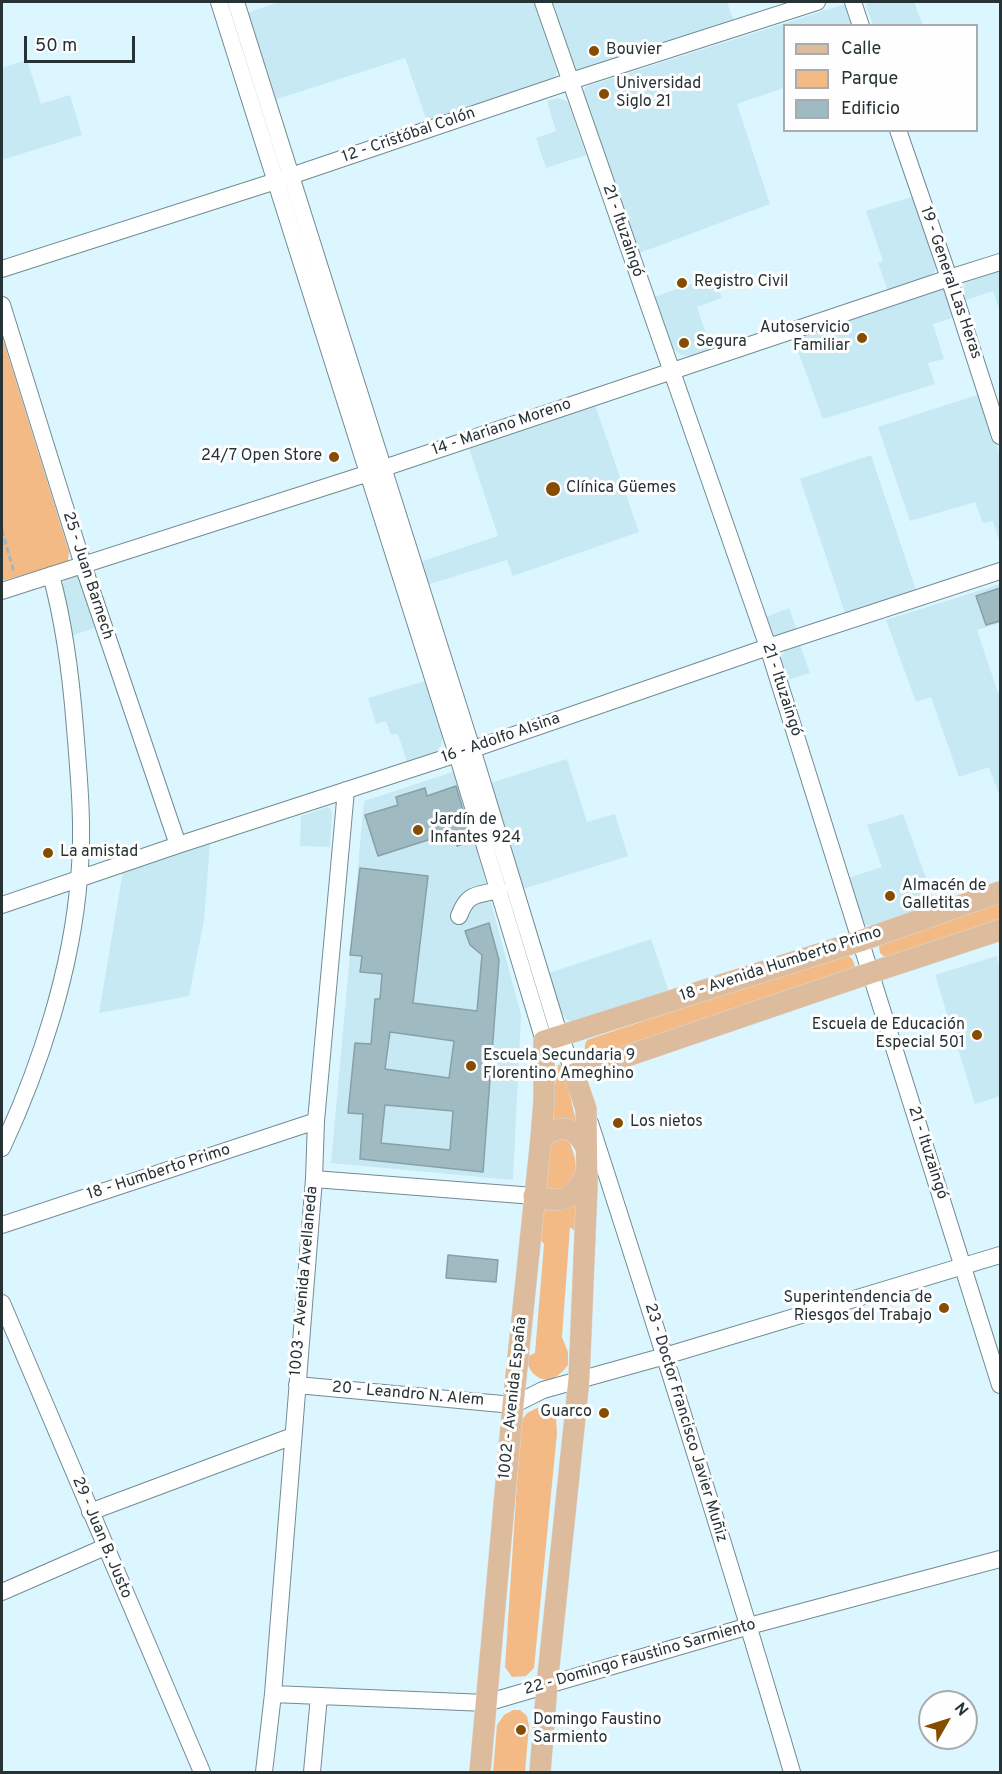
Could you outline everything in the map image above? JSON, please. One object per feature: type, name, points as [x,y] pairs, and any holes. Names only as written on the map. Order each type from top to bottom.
[{"type":"main road","name":"18 - Avenida Humberto Primo","points":[[552,1038],[860,941],[1000,892]]},
{"type":"main road","points":[[574,1074],[1000,930]]},
{"type":"main road","name":"1002 - Avenida España","points":[[480,1773],[513,1405],[552,1038]]},
{"type":"main road","name":"23 - Doctor Francisco Javier Muñiz","points":[[574,1074],[586,1109]]},
{"type":"main road","points":[[540,1773],[579,1379],[587,1170],[586,1109]]},
{"type":"main road","points":[[541,1138],[552,1129],[566,1128],[579,1135],[586,1147]]},
{"type":"main road","points":[[534,1196],[557,1200],[571,1197],[579,1188],[587,1170]]},
{"type":"street","points":[[219,2],[284,178]]},
{"type":"street","points":[[236,2],[284,178],[465,752],[552,1038]]},
{"type":"street","name":"21 - Ituzaingó","points":[[543,2],[670,372],[768,647],[1000,1385]]},
{"type":"street","name":"12 - Cristóbal Colón","points":[[2,269],[817,2]]},
{"type":"street","points":[[853,2],[860,24]]},
{"type":"street","name":"19 - General Las Heras","points":[[899,132],[1000,436]]},
{"type":"street","name":"14 - Mariano Moreno","points":[[2,591],[376,470],[1000,262]]},
{"type":"street","name":"25 - Juan Barnech","points":[[2,305],[83,565],[178,845]]},
{"type":"street","name":"16 - Adolfo Alsina","points":[[2,905],[465,752],[768,647],[1000,571]]},
{"type":"street","points":[[2,1148],[17,1115],[52,1017],[66,964],[79,878],[80,781],[71,673],[60,608],[51,576]]},
{"type":"street","points":[[465,752],[499,890],[552,1038],[574,1074]]},
{"type":"street","name":"1003 - Avenida Avellaneda","points":[[264,1773],[273,1694],[314,1179],[316,1121],[346,790]]},
{"type":"street","points":[[459,916],[469,898],[499,890]]},
{"type":"street","name":"23 - Doctor Francisco Javier Muñiz","points":[[586,1109],[749,1626],[792,1773]]},
{"type":"street","name":"18 - Humberto Primo","points":[[2,1225],[316,1121]]},
{"type":"street","points":[[314,1179],[534,1196]]},
{"type":"street","points":[[513,1405],[543,1390],[1000,1256]]},
{"type":"street","name":"29 - Juan B. Justo","points":[[2,1303],[202,1773]]},
{"type":"street","name":"20 - Leandro N. Alem","points":[[297,1385],[513,1405]]},
{"type":"street","points":[[90,1512],[293,1436]]},
{"type":"street","points":[[2,1592],[105,1547]]},
{"type":"street","name":"22 - Domingo Faustino Sarmiento","points":[[273,1694],[486,1703],[749,1626],[1000,1559]]},
{"type":"street","points":[[312,1773],[319,1696]]},
{"type":"path","points":[[2,530],[18,585]]},
{"type":"shaded area","points":[[279,2],[534,2],[557,70],[555,79],[428,124],[405,58],[274,100],[247,13]]},
{"type":"shaded area","points":[[553,2],[727,2],[735,24],[578,73],[572,69],[551,11],[556,9]]},
{"type":"shaded area","points":[[867,2],[914,2],[923,24],[873,24],[866,6]]},
{"type":"shaded area","points":[[842,5],[846,5],[856,24],[783,24],[783,88],[737,104],[770,204],[637,254],[580,92],[588,86]]},
{"type":"shaded area","points":[[27,60],[41,104],[70,95],[82,135],[2,160],[2,68]]},
{"type":"shaded area","points":[[558,98],[567,101],[569,105],[586,155],[546,168],[536,138],[556,131],[547,101]]},
{"type":"shaded area","points":[[915,196],[937,266],[927,278],[888,291],[878,263],[883,261],[866,211]]},
{"type":"shaded area","points":[[1000,271],[1000,312],[993,291],[966,300],[965,283]]},
{"type":"shaded area","points":[[715,276],[722,298],[697,307],[711,349],[690,356],[681,355],[671,347],[654,297]]},
{"type":"shaded area","points":[[941,288],[945,291],[955,317],[933,324],[944,359],[928,363],[935,384],[823,419],[792,335]]},
{"type":"shaded area","points":[[980,394],[1000,456],[1000,543],[993,521],[983,523],[975,502],[910,521],[878,427]]},
{"type":"shaded area","name":"Clínica Güemes","points":[[594,402],[639,532],[513,576],[507,560],[427,585],[420,562],[498,536],[468,445]]},
{"type":"shaded area","points":[[871,455],[917,593],[846,616],[800,479]]},
{"type":"shaded area","points":[[76,575],[81,578],[97,627],[71,636],[61,587],[65,578]]},
{"type":"shaded area","points":[[1000,584],[1000,623],[977,630],[998,693],[1000,693],[1000,797],[989,767],[959,777],[931,697],[916,702],[886,620]]},
{"type":"shaded area","points":[[789,608],[797,630],[778,637],[773,635],[769,631],[765,617]]},
{"type":"shaded area","points":[[800,645],[810,673],[784,681],[779,662],[781,656],[786,650]]},
{"type":"shaded area","points":[[425,681],[443,736],[441,746],[433,754],[407,762],[398,734],[391,735],[386,721],[376,724],[368,698]]},
{"type":"shaded area","points":[[567,759],[587,822],[615,814],[628,856],[523,889],[490,783]]},
{"type":"shaded area","points":[[456,771],[521,1015],[513,1180],[331,1163],[364,801]]},
{"type":"shaded area","points":[[327,807],[331,809],[332,814],[330,847],[300,846],[301,816]]},
{"type":"shaded area","points":[[903,814],[936,906],[878,926],[865,925],[861,921],[845,879],[882,867],[867,825]]},
{"type":"shaded area","points":[[210,843],[204,920],[189,996],[99,1013],[123,871]]},
{"type":"shaded area","points":[[651,939],[669,992],[574,1022],[567,1020],[561,1012],[549,973]]},
{"type":"shaded area","name":"Escuela de Educación Especial 501","points":[[997,956],[1000,969],[1000,1096],[975,1104],[935,975]]},
{"type":"green space","points":[[2,336],[69,552],[68,562],[2,581]]},
{"type":"green space","points":[[1000,900],[1000,924],[889,961],[880,953],[879,946],[882,941]]},
{"type":"green space","points":[[845,954],[852,960],[855,968],[594,1061],[586,1052],[587,1040]]},
{"type":"green space","points":[[558,1065],[562,1065],[564,1069],[577,1126],[549,1123]]},
{"type":"green space","points":[[561,1138],[569,1141],[573,1152],[576,1166],[575,1182],[553,1193],[542,1186],[546,1140]]},
{"type":"green space","points":[[581,1197],[579,1235],[570,1227],[562,1337],[568,1352],[568,1365],[557,1376],[546,1380],[541,1379],[533,1373],[526,1357],[535,1353],[544,1244],[534,1232],[538,1210]]},
{"type":"green space","points":[[539,1407],[548,1408],[556,1418],[557,1433],[534,1668],[526,1676],[512,1677],[505,1667],[521,1421],[527,1413]]},
{"type":"green space","points":[[513,1710],[520,1710],[527,1716],[529,1726],[525,1772],[493,1772],[497,1725],[504,1715]]},
{"type":"building","points":[[1000,588],[1000,621],[986,625],[976,596]]},
{"type":"building","points":[[456,786],[472,841],[457,846],[453,832],[378,856],[365,815],[398,805],[396,797],[425,788],[427,796]]},
{"type":"building","points":[[360,868],[428,876],[413,1003],[477,1011],[482,955],[470,945],[465,931],[489,923],[499,960],[483,1172],[360,1159],[363,1114],[348,1113],[355,1043],[371,1044],[375,999],[380,999],[382,974],[360,972],[362,956],[350,955]],"holes":[[[390,1032],[454,1041],[449,1078],[385,1069]],[[385,1105],[453,1111],[450,1150],[381,1143]]]},
{"type":"building","points":[[448,1255],[498,1260],[496,1282],[446,1278]]},
{"type":"place","name":"Bouvier","points":[[594,51]]},
{"type":"place","name":"Universidad Siglo 21","points":[[604,94]]},
{"type":"place","name":"Registro Civil","points":[[682,283]]},
{"type":"place","name":"Autoservicio Familiar","points":[[862,338]]},
{"type":"place","name":"Segura","points":[[684,343]]},
{"type":"place","name":"24/7 Open Store","points":[[334,457]]},
{"type":"place","name":"Clínica Güemes","points":[[553,489]]},
{"type":"place","name":"Jardín de Infantes 924","points":[[418,830]]},
{"type":"place","name":"La amistad","points":[[48,853]]},
{"type":"place","name":"Almacén de Galletitas","points":[[890,896]]},
{"type":"place","name":"Escuela de Educación Especial 501","points":[[977,1035]]},
{"type":"place","name":"Escuela Secundaria 9 Florentino Ameghino","points":[[471,1066]]},
{"type":"place","name":"Los nietos","points":[[618,1123]]},
{"type":"place","name":"Superintendencia de Riesgos del Trabajo","points":[[944,1308]]},
{"type":"place","name":"Guarco","points":[[604,1413]]},
{"type":"place","name":"Domingo Faustino Sarmiento","points":[[521,1730]]}]
